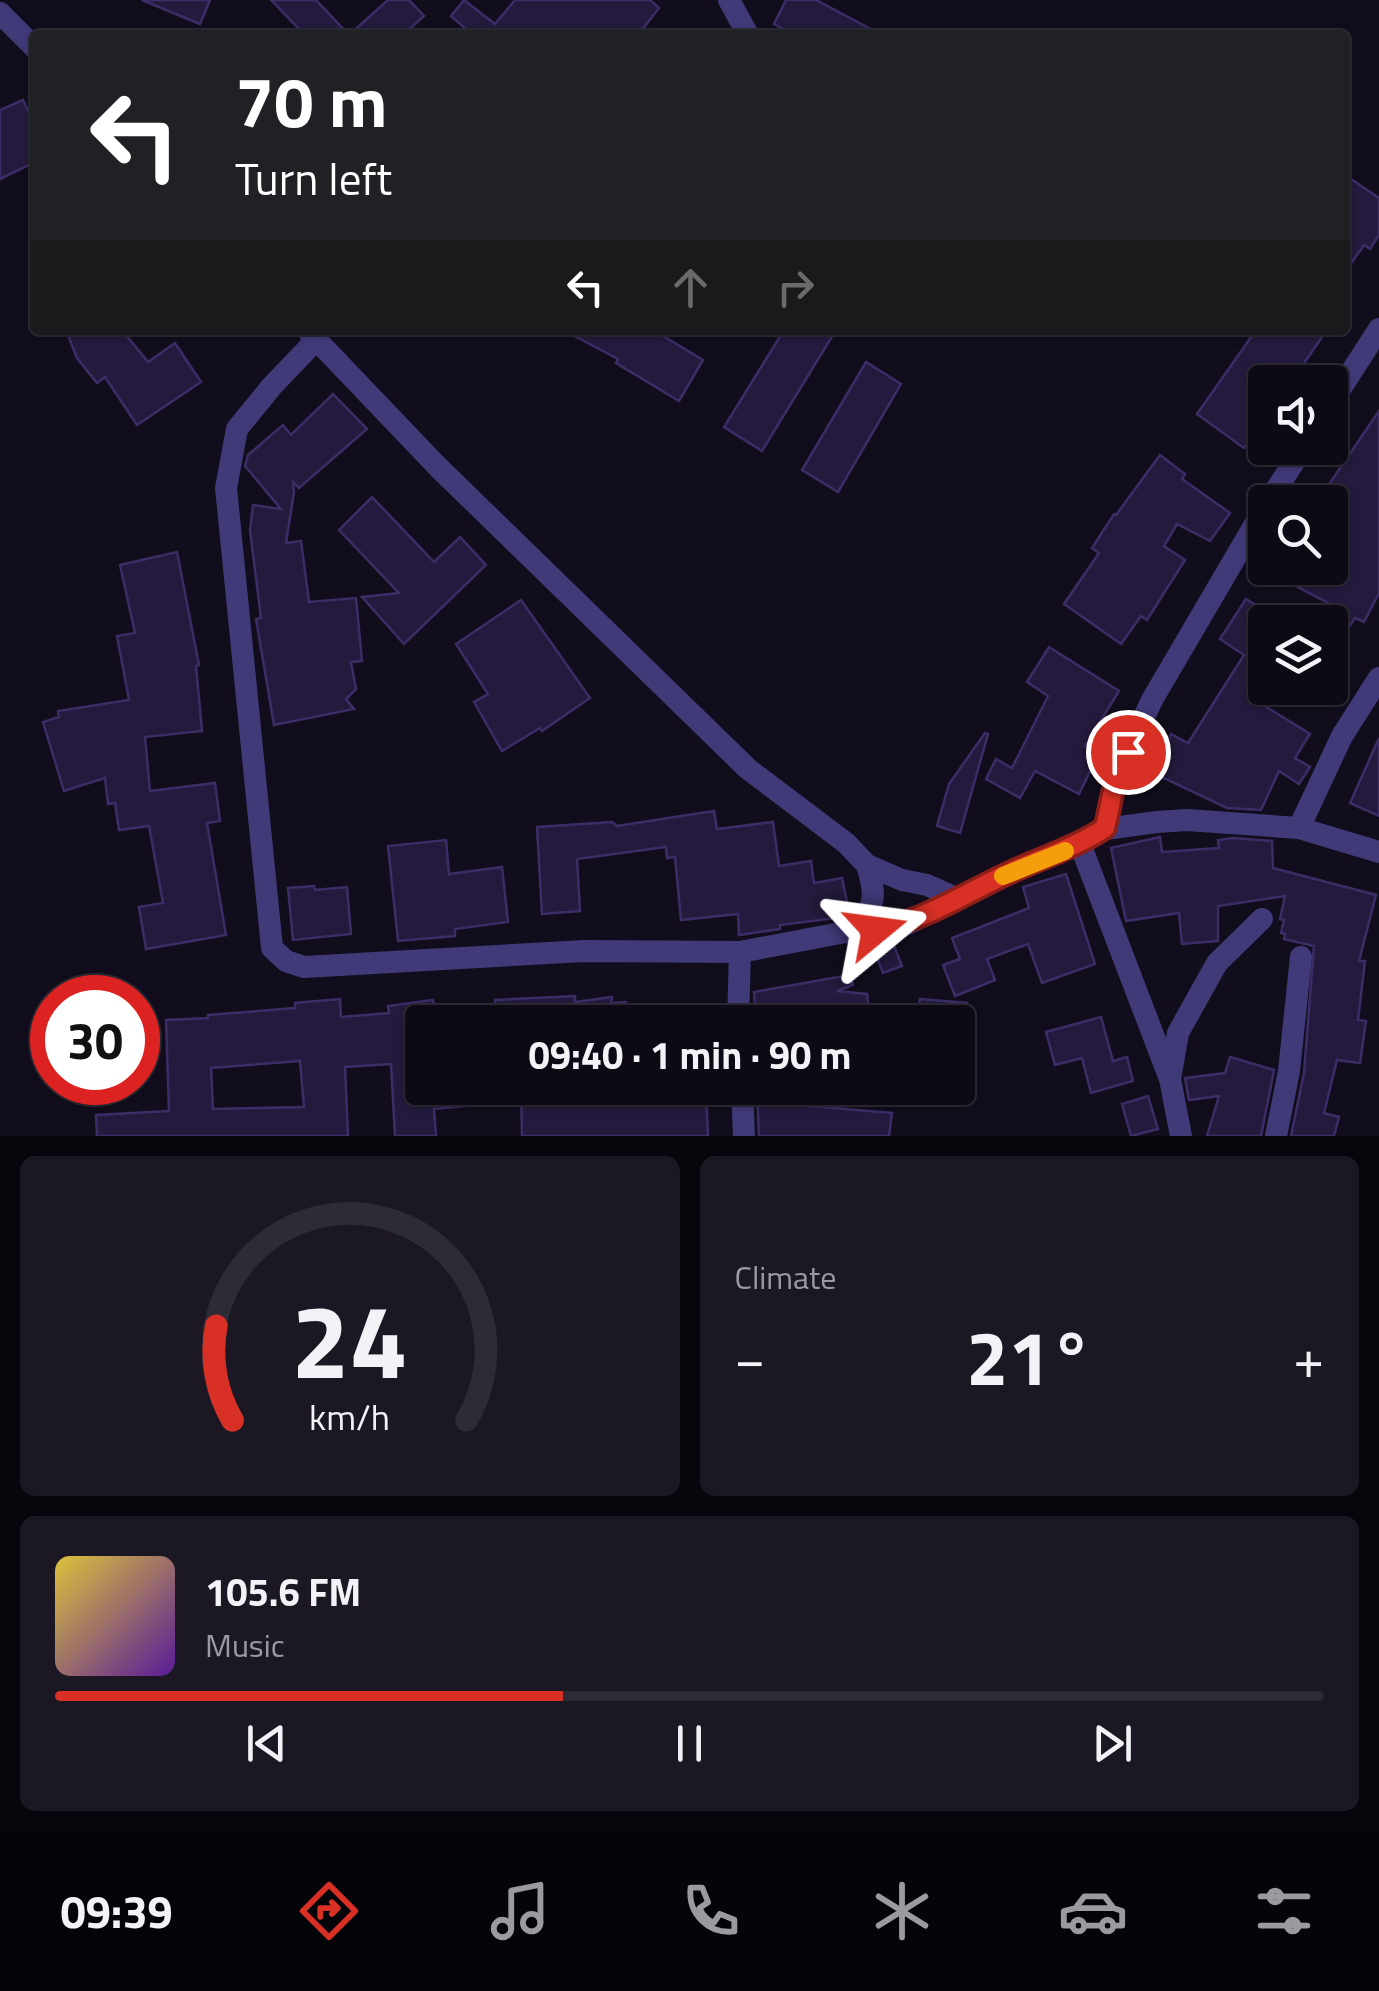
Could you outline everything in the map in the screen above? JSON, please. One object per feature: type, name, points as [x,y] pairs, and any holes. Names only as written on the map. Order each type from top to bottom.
[{"type":"street","points":[[729,0],[745,30]]},
{"type":"street","points":[[0,13],[30,43]]},
{"type":"street","points":[[1348,378],[1379,329]]},
{"type":"street","points":[[851,931],[874,903],[867,866],[846,843],[748,769],[438,467],[311,335],[238,430],[226,488],[272,948],[286,961],[304,968],[584,950],[740,952],[908,924],[1015,870],[1080,844],[1105,828],[1187,820],[1299,828],[1379,852]]},
{"type":"street","points":[[1105,828],[1116,777],[1152,700],[1248,536]]},
{"type":"street","points":[[1299,828],[1342,736],[1379,678]]},
{"type":"street","points":[[1080,844],[1170,1079],[1181,1136]]},
{"type":"street","points":[[867,866],[958,899]]},
{"type":"street","points":[[1170,1079],[1178,1032],[1217,963],[1262,919]]},
{"type":"street","points":[[738,1005],[740,952]]},
{"type":"street","points":[[1276,1136],[1292,1056],[1301,957]]},
{"type":"street","points":[[743,1105],[744,1136]]},
{"type":"building","points":[[142,0],[210,0],[200,24]]},
{"type":"building","points":[[271,0],[316,0],[344,30],[300,30]]},
{"type":"building","points":[[388,0],[409,0],[424,16],[409,30],[355,30]]},
{"type":"building","points":[[464,0],[495,24],[515,0],[650,0],[659,8],[642,30],[467,30],[451,16]]},
{"type":"building","points":[[786,0],[816,0],[873,30],[785,30],[774,24]]},
{"type":"building","points":[[23,100],[30,110],[30,164],[0,179],[0,110]]},
{"type":"building","points":[[1350,178],[1379,198],[1379,235],[1370,249],[1364,245],[1350,265]]},
{"type":"building","points":[[68,335],[126,335],[148,362],[175,343],[201,382],[137,425],[105,377],[97,383],[77,358]]},
{"type":"building","points":[[572,335],[661,335],[703,360],[679,401],[616,363],[618,359]]},
{"type":"building","points":[[781,335],[833,335],[762,451],[724,427]]},
{"type":"building","points":[[1252,335],[1324,335],[1303,365],[1248,365],[1248,443],[1244,448],[1197,414]]},
{"type":"building","points":[[866,362],[901,384],[838,492],[802,470]]},
{"type":"building","points":[[333,394],[367,429],[299,488],[293,482],[286,543],[301,541],[309,602],[356,598],[362,661],[351,662],[356,689],[346,699],[354,709],[274,725],[256,619],[261,618],[250,530],[253,505],[281,509],[245,466],[248,455],[283,425],[291,435]]},
{"type":"building","points":[[1379,411],[1379,593],[1364,622],[1355,618],[1348,629],[1348,605],[1330,605],[1294,585],[1348,585],[1348,485],[1329,485],[1342,465],[1348,465],[1348,456]]},
{"type":"building","points":[[1160,455],[1185,474],[1182,479],[1230,513],[1210,541],[1177,524],[1164,546],[1185,560],[1147,620],[1141,616],[1121,644],[1064,604],[1099,553],[1092,548]]},
{"type":"building","points":[[372,497],[434,562],[460,537],[486,565],[404,644],[362,597],[399,593],[339,530]]},
{"type":"building","points":[[177,552],[199,665],[196,666],[202,731],[145,737],[150,791],[215,783],[220,821],[207,823],[226,935],[146,949],[139,907],[163,903],[149,826],[119,830],[115,803],[108,804],[105,778],[64,791],[43,722],[59,717],[58,711],[129,700],[117,636],[135,633],[120,565]]},
{"type":"building","points":[[1246,599],[1256,605],[1248,605],[1248,705],[1265,705],[1310,734],[1295,758],[1310,767],[1299,784],[1279,771],[1261,810],[1227,808],[1153,773],[1171,734],[1188,743],[1244,655],[1220,639]]},
{"type":"building","points":[[521,600],[590,698],[542,731],[540,728],[502,751],[474,702],[488,694],[456,644]]},
{"type":"building","points":[[1049,647],[1119,691],[1085,746],[1099,753],[1079,794],[1035,771],[1020,798],[986,779],[996,759],[1012,768],[1048,696],[1027,682]]},
{"type":"building","points":[[988,734],[960,833],[937,826],[949,784]]},
{"type":"building","points":[[1379,738],[1379,816],[1350,803]]},
{"type":"building","points":[[714,811],[717,829],[773,822],[779,866],[811,861],[814,883],[842,878],[849,911],[844,917],[739,935],[738,914],[681,920],[675,857],[667,858],[666,847],[577,859],[580,911],[542,914],[537,827],[612,822],[617,826]]},
{"type":"building","points":[[1160,837],[1162,852],[1219,848],[1218,840],[1233,838],[1272,841],[1273,868],[1376,895],[1359,961],[1365,961],[1358,1020],[1366,1021],[1360,1063],[1337,1060],[1324,1113],[1339,1117],[1334,1136],[1291,1136],[1304,1073],[1314,946],[1284,939],[1284,920],[1280,919],[1285,896],[1218,906],[1218,941],[1182,944],[1179,913],[1126,921],[1111,848]]},
{"type":"building","points":[[446,840],[449,874],[502,867],[508,922],[455,929],[455,936],[398,941],[388,846]]},
{"type":"building","points":[[1066,874],[1095,964],[1042,983],[1028,944],[987,959],[995,980],[955,996],[943,965],[960,959],[952,938],[1029,908],[1023,887]]},
{"type":"building","points":[[314,886],[315,890],[347,887],[351,934],[293,940],[288,888]]},
{"type":"building","points":[[894,946],[902,966],[883,973],[875,953]]},
{"type":"building","points":[[850,975],[853,985],[837,991],[867,994],[868,1005],[755,1005],[754,992]]},
{"type":"building","points":[[575,996],[575,1002],[612,997],[611,1003],[627,1005],[495,1005],[495,1000]]},
{"type":"building","points":[[340,999],[341,1017],[389,1013],[388,1006],[433,1000],[434,1005],[405,1005],[405,1105],[475,1105],[434,1109],[436,1136],[395,1136],[391,1064],[345,1067],[348,1136],[97,1136],[96,1115],[169,1111],[166,1020],[295,1008],[295,1003]],"holes":[[[300,1061],[304,1107],[213,1109],[211,1068]]]},
{"type":"building","points":[[920,999],[967,1003],[967,1005],[919,1005]]},
{"type":"building","points":[[1101,1017],[1113,1061],[1127,1057],[1133,1081],[1091,1093],[1082,1058],[1055,1065],[1046,1032]]},
{"type":"building","points":[[1230,1057],[1274,1070],[1261,1136],[1207,1136],[1219,1096],[1189,1100],[1185,1078],[1225,1073]]},
{"type":"building","points":[[1148,1096],[1158,1129],[1131,1136],[1122,1104]]},
{"type":"building","points":[[521,1105],[707,1105],[708,1136],[522,1136]]},
{"type":"building","points":[[758,1105],[892,1113],[889,1136],[759,1136]]},
{"type":"slow traffic","points":[[1003,876],[1065,851]]},
{"type":"route","points":[[876,930],[908,924],[1015,870],[1080,844],[1105,828],[1116,777],[1128,752]]}]
